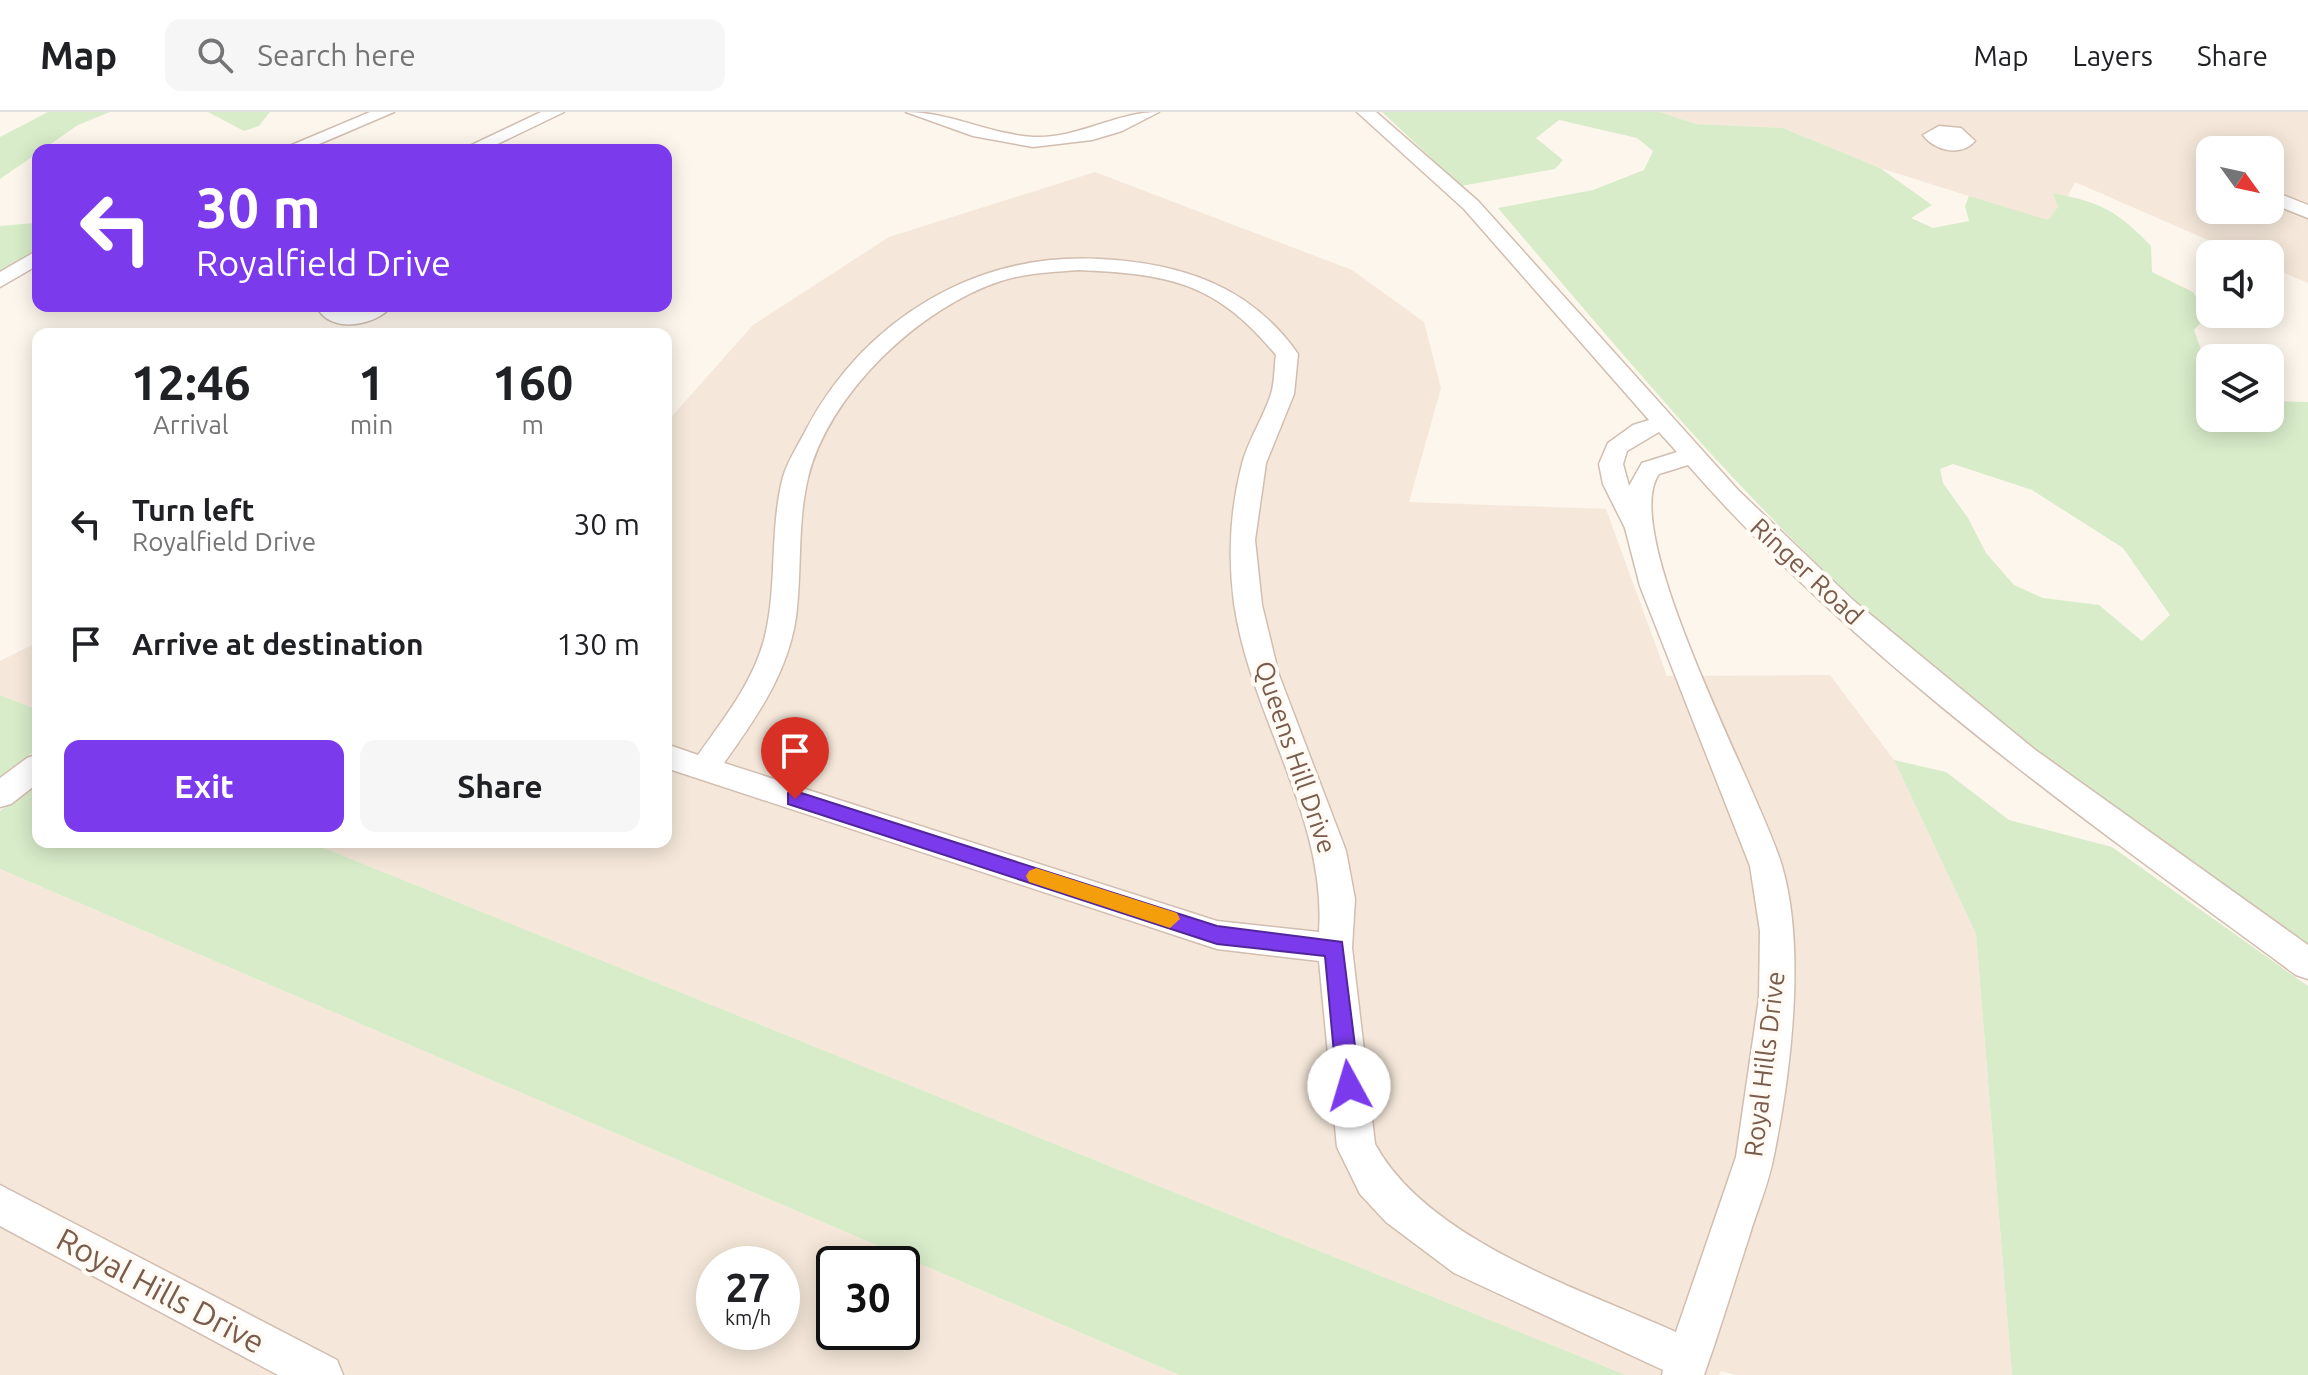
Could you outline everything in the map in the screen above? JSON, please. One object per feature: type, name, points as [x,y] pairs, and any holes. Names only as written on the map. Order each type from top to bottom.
[{"type":"street","points":[[304,144],[385,112]]},
{"type":"street","points":[[483,144],[555,112]]},
{"type":"street","points":[[915,112],[999,138],[1049,144],[1100,134],[1150,112]]},
{"type":"street","name":"Ringer Road","points":[[1366,112],[1471,205],[1662,423],[1796,564],[1953,701],[2114,826],[2308,964]]},
{"type":"street","points":[[1955,132],[1965,112]]},
{"type":"street","points":[[2284,202],[2308,212]]},
{"type":"street","points":[[0,281],[32,260]]},
{"type":"street","name":"Queens Hill Drive","points":[[704,769],[758,690],[772,661],[780,627],[795,480],[831,401],[858,369],[930,304],[982,280],[1055,264],[1125,265],[1184,277],[1223,294],[1247,309],[1287,354],[1283,394],[1254,463],[1242,540],[1248,605],[1265,675],[1330,851],[1338,899],[1335,948],[1356,1147],[1374,1181],[1400,1208],[1468,1259],[1686,1367]]},
{"type":"street","points":[[331,312],[349,319],[372,312]]},
{"type":"street","name":"Royal Hills Drive","points":[[1662,423],[1623,440],[1611,464],[1619,495],[1638,528],[1653,586],[1766,866],[1777,931],[1777,998],[1755,1157],[1686,1367]]},
{"type":"street","name":"Royal Hills Drive","points":[[1638,528],[1641,479],[1645,470],[1653,464],[1693,457]]},
{"type":"street","points":[[672,758],[1217,935],[1335,948]]},
{"type":"street","points":[[0,795],[32,771]]},
{"type":"street","name":"Royal Hills Drive","points":[[0,1205],[322,1375]]},
{"type":"shaded area","points":[[1660,112],[2308,112],[2308,283],[2284,273],[2284,240],[2208,240],[2075,182],[2068,196],[2054,194],[2058,207],[2048,221],[1880,168],[1783,128],[1696,124]]},
{"type":"shaded area","points":[[1095,172],[1352,270],[1424,322],[1441,388],[1409,502],[1606,509],[1667,676],[1830,675],[1894,760],[1976,934],[2012,1375],[1736,1375],[1721,1371],[1719,1375],[1626,1375],[324,848],[672,848],[672,416],[753,325],[889,237]]},
{"type":"shaded area","points":[[32,645],[32,708],[0,695],[0,661]]},
{"type":"shaded area","points":[[0,869],[878,1246],[816,1246],[816,1350],[920,1350],[920,1264],[1179,1375],[0,1375]]},
{"type":"green space","points":[[48,112],[110,112],[78,125],[51,144],[32,144],[32,157],[0,179],[0,137]]},
{"type":"green space","points":[[208,112],[270,112],[259,126],[244,131]]},
{"type":"green space","points":[[1382,112],[1660,112],[1696,124],[1783,128],[1880,168],[1932,205],[1911,218],[1933,228],[1969,221],[1965,206],[1969,196],[2048,220],[2058,207],[2053,193],[2084,200],[2128,224],[2151,246],[2152,272],[2193,292],[2196,297],[2194,330],[2199,344],[2196,344],[2196,432],[2284,432],[2284,401],[2308,402],[2308,944],[2101,797],[1949,682],[1846,592],[1793,540],[1692,432],[1498,208],[1593,190],[1644,170],[1653,151],[1637,138],[1559,120],[1536,138],[1563,160],[1555,169],[1461,186]],"holes":[[[1953,464],[2032,490],[2123,548],[2170,615],[2142,641],[2099,605],[2043,598],[2014,585],[1986,553],[1968,518],[1943,483],[1940,469]]]},
{"type":"green space","points":[[32,223],[32,252],[0,271],[0,226]]},
{"type":"green space","points":[[0,695],[32,708],[32,753],[0,778]]},
{"type":"green space","points":[[1894,760],[1946,772],[2009,820],[2112,847],[2308,986],[2308,1375],[2012,1375],[1976,934]]},
{"type":"green space","points":[[32,785],[32,848],[324,848],[1626,1375],[1179,1375],[920,1264],[920,1246],[878,1246],[0,869],[0,811]]},
{"type":"slow traffic","points":[[1036,876],[1170,919]]},
{"type":"route","points":[[795,799],[1217,935],[1335,948],[1349,1086]]}]
